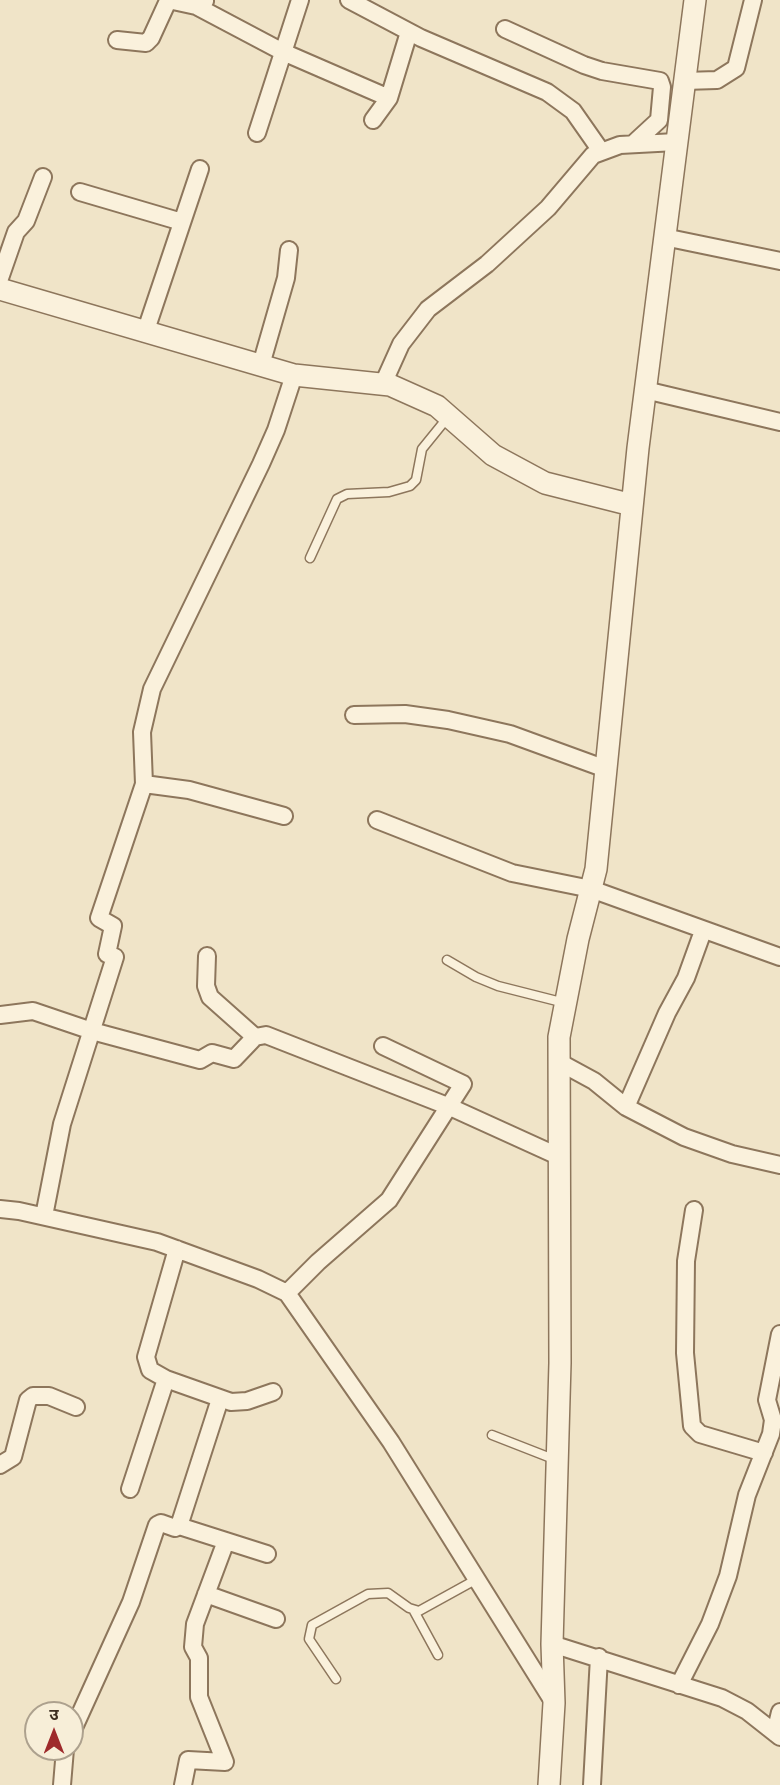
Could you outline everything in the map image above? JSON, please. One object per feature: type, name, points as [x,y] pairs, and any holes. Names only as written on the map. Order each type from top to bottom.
[{"type":"street","points":[[257,133],[300,0]]},
{"type":"street","points":[[349,0],[409,32],[555,97],[573,111],[601,151]]},
{"type":"street","points":[[549,1785],[554,1703],[552,1644],[558,1460],[559,1037],[578,939],[596,869],[645,390],[695,0]]},
{"type":"street","points":[[684,81],[717,80],[736,68],[753,0]]},
{"type":"street","points":[[117,40],[146,43],[151,38],[167,3],[173,1],[200,3],[283,52],[388,98]]},
{"type":"street","points":[[505,30],[552,52],[602,71],[660,81],[662,87],[659,120],[633,144]]},
{"type":"street","points":[[373,120],[388,98],[409,32]]},
{"type":"street","points":[[382,384],[400,344],[428,309],[450,294],[505,248],[548,208],[593,155],[633,144],[676,142]]},
{"type":"street","points":[[145,333],[200,169]]},
{"type":"street","points":[[0,278],[16,232],[26,221],[43,177]]},
{"type":"street","points":[[80,192],[182,222]]},
{"type":"street","points":[[664,237],[780,261]]},
{"type":"street","points":[[261,365],[287,271],[290,250]]},
{"type":"street","points":[[0,290],[294,375],[382,384],[437,406],[493,455],[545,483],[632,506]]},
{"type":"street","points":[[44,1216],[62,1124],[115,957],[107,954],[113,926],[99,918],[144,784],[142,732],[152,689],[261,464],[276,430],[294,375]]},
{"type":"street","points":[[645,390],[780,422]]},
{"type":"street","points":[[354,715],[405,714],[448,720],[510,734],[606,769]]},
{"type":"street","points":[[144,784],[189,790],[284,816]]},
{"type":"street","points":[[377,820],[512,873],[591,889],[780,957]]},
{"type":"street","points":[[626,1107],[667,1013],[686,978],[703,931]]},
{"type":"street","points":[[207,956],[206,986],[210,997],[255,1037]]},
{"type":"street","points":[[0,1015],[27,1010],[92,1031],[200,1060],[212,1053],[234,1059],[255,1037],[266,1035],[450,1107],[560,1157]]},
{"type":"street","points":[[287,1293],[318,1262],[381,1209],[463,1084],[383,1046]]},
{"type":"street","points":[[560,1062],[594,1082],[626,1107],[684,1137],[732,1154],[780,1165]]},
{"type":"street","points":[[0,1209],[44,1216],[157,1242],[258,1279],[287,1293],[391,1442],[554,1703]]},
{"type":"street","points":[[694,1210],[686,1261],[685,1342],[692,1426],[700,1434],[764,1453]]},
{"type":"street","points":[[177,1249],[146,1357],[150,1370],[166,1379],[220,1399],[247,1401],[273,1392]]},
{"type":"street","points":[[679,1685],[710,1624],[728,1576],[743,1511],[773,1425],[767,1400],[780,1334]]},
{"type":"street","points":[[130,1489],[166,1379]]},
{"type":"street","points":[[0,1465],[13,1457],[28,1400],[33,1396],[49,1396],[76,1407]]},
{"type":"street","points":[[179,1526],[220,1399]]},
{"type":"street","points":[[84,1706],[131,1602],[157,1525],[161,1523],[175,1528],[179,1526],[267,1554]]},
{"type":"street","points":[[183,1785],[188,1760],[225,1762],[200,1697],[199,1658],[194,1647],[195,1624],[226,1541]]},
{"type":"street","points":[[206,1594],[276,1619]]},
{"type":"street","points":[[552,1644],[599,1657],[734,1703],[777,1735],[780,1712]]},
{"type":"street","points":[[592,1785],[599,1657]]},
{"type":"street","points":[[62,1785],[64,1761]]},
{"type":"lane","points":[[310,558],[337,499],[347,494],[389,492],[410,486],[416,480],[422,449],[448,416]]},
{"type":"lane","points":[[447,960],[476,977],[498,986],[566,1003]]},
{"type":"lane","points":[[492,1435],[558,1460]]},
{"type":"lane","points":[[414,1611],[426,1609],[477,1579]]},
{"type":"lane","points":[[336,1679],[309,1639],[312,1625],[374,1592],[388,1593],[414,1611],[438,1656]]}]
